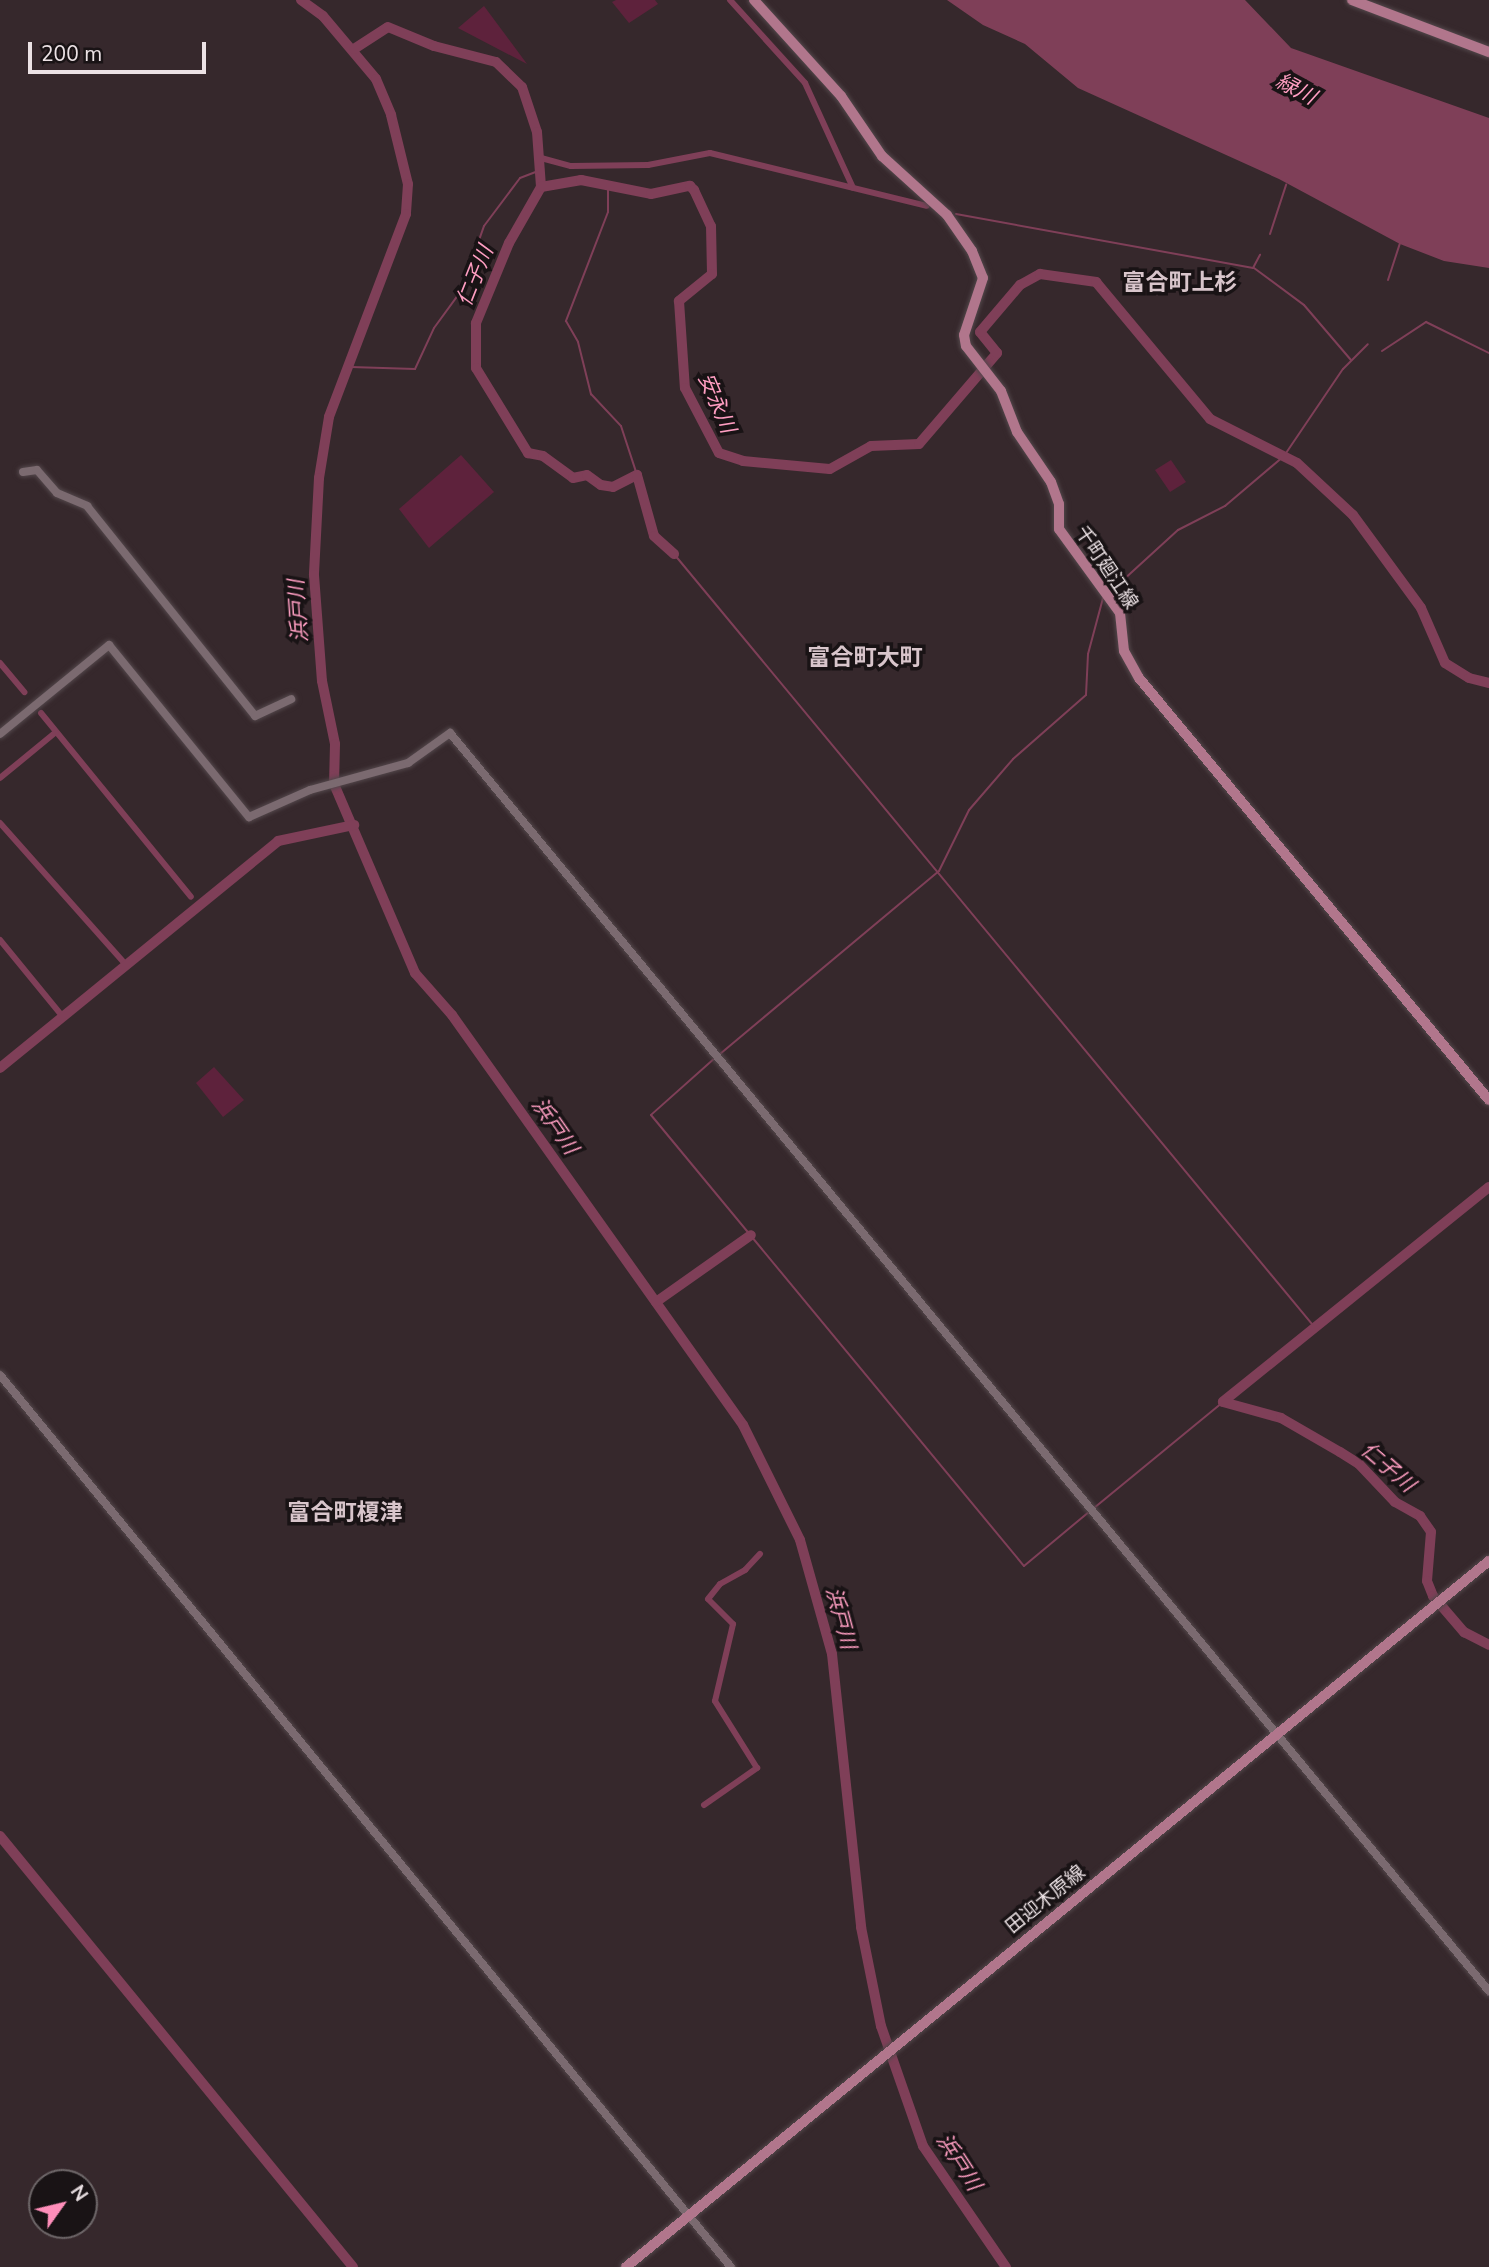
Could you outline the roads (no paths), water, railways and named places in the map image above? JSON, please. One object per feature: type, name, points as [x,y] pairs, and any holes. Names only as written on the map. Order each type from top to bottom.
[{"type":"main road","name":"千町廻江線","points":[[754,0],[841,96],[882,156],[947,215],[972,251],[984,278],[964,335],[975,360],[987,373],[1056,493],[1059,529],[1120,613],[1124,651],[1139,678],[1489,1100]]},
{"type":"main road","points":[[1352,0],[1489,52]]},
{"type":"main road","name":"田迎木原線","points":[[626,2267],[1489,1561]]},
{"type":"street","points":[[747,0],[769,17]]},
{"type":"street","points":[[23,472],[37,470],[57,493],[86,506],[255,716],[291,699]]},
{"type":"street","points":[[0,734],[109,645],[249,817],[310,790],[415,760],[450,733],[724,1059],[1489,1991]]},
{"type":"street","points":[[0,1375],[731,2267]]},
{"type":"water","name":"緑川","points":[[947,0],[1245,0],[1291,48],[1489,118],[1489,268],[1444,261],[1400,244],[1279,179],[1078,88],[1025,44],[983,25]]},
{"type":"waterway","name":"浜戸川","points":[[301,0],[323,16],[376,79],[391,115],[408,184],[406,214],[329,417],[319,478],[314,575],[322,681],[335,744],[334,784],[415,973],[452,1015],[743,1425],[800,1540],[832,1654],[861,1927],[881,2026],[923,2146],[1006,2267]]},
{"type":"waterway","points":[[730,0],[805,83],[853,188]]},
{"type":"waterway","name":"仁子川","points":[[354,49],[388,27],[434,46],[496,62],[522,87],[537,132],[541,187],[509,243],[476,323],[476,368],[528,453],[543,456],[573,478],[587,475],[601,485],[613,487],[637,475],[654,536],[674,554]]},
{"type":"waterway","points":[[541,158],[571,166],[648,165],[710,153],[927,206]]},
{"type":"waterway","points":[[351,367],[415,369],[434,328],[461,291],[484,226],[520,178],[543,169]]},
{"type":"waterway","name":"安永川","points":[[541,187],[581,180],[651,194],[690,186],[694,190],[711,226],[712,274],[679,301],[685,388],[719,453],[743,461],[830,469],[871,446],[919,444],[997,353],[980,332],[1020,285],[1040,274],[1096,282],[1210,419],[1297,463],[1353,515],[1421,608],[1445,663],[1469,678],[1489,683]]},
{"type":"waterway","points":[[608,185],[608,212],[566,321],[578,342],[591,394],[621,426],[637,475]]},
{"type":"waterway","points":[[1270,234],[1286,185]]},
{"type":"waterway","points":[[956,214],[1253,268],[1260,255]]},
{"type":"waterway","points":[[1388,280],[1400,244]]},
{"type":"waterway","points":[[1254,268],[1304,305],[1351,360]]},
{"type":"waterway","points":[[1382,351],[1426,322],[1489,353]]},
{"type":"waterway","points":[[1110,592],[1178,530],[1225,506],[1284,456],[1343,369],[1368,344]]},
{"type":"waterway","points":[[674,554],[1316,1329]]},
{"type":"waterway","points":[[720,1054],[939,871],[969,810],[1013,759],[1086,695],[1088,654],[1103,598]]},
{"type":"waterway","points":[[0,663],[24,692]]},
{"type":"waterway","points":[[41,713],[191,897]]},
{"type":"waterway","points":[[0,778],[56,732]]},
{"type":"waterway","points":[[0,823],[126,965]]},
{"type":"waterway","points":[[0,1068],[278,841],[354,825]]},
{"type":"waterway","points":[[0,940],[63,1017]]},
{"type":"waterway","points":[[716,1057],[651,1115],[1024,1566],[1090,1511]]},
{"type":"waterway","name":"仁子川","points":[[1489,1187],[1223,1402],[1281,1418],[1340,1452],[1359,1464],[1395,1502],[1420,1516],[1431,1532],[1427,1581],[1433,1596],[1464,1632],[1489,1645]]},
{"type":"waterway","points":[[656,1302],[751,1235]]},
{"type":"waterway","points":[[1094,1508],[1223,1402]]},
{"type":"waterway","points":[[704,1805],[757,1768],[715,1701],[733,1624],[708,1599],[720,1584],[745,1570],[760,1554]]},
{"type":"waterway","points":[[0,1836],[353,2267]]},
{"type":"district","name":"富合町上杉","points":[[1180,283]]},
{"type":"district","name":"富合町大町","points":[[865,658]]},
{"type":"district","name":"富合町榎津","points":[[345,1513]]}]
